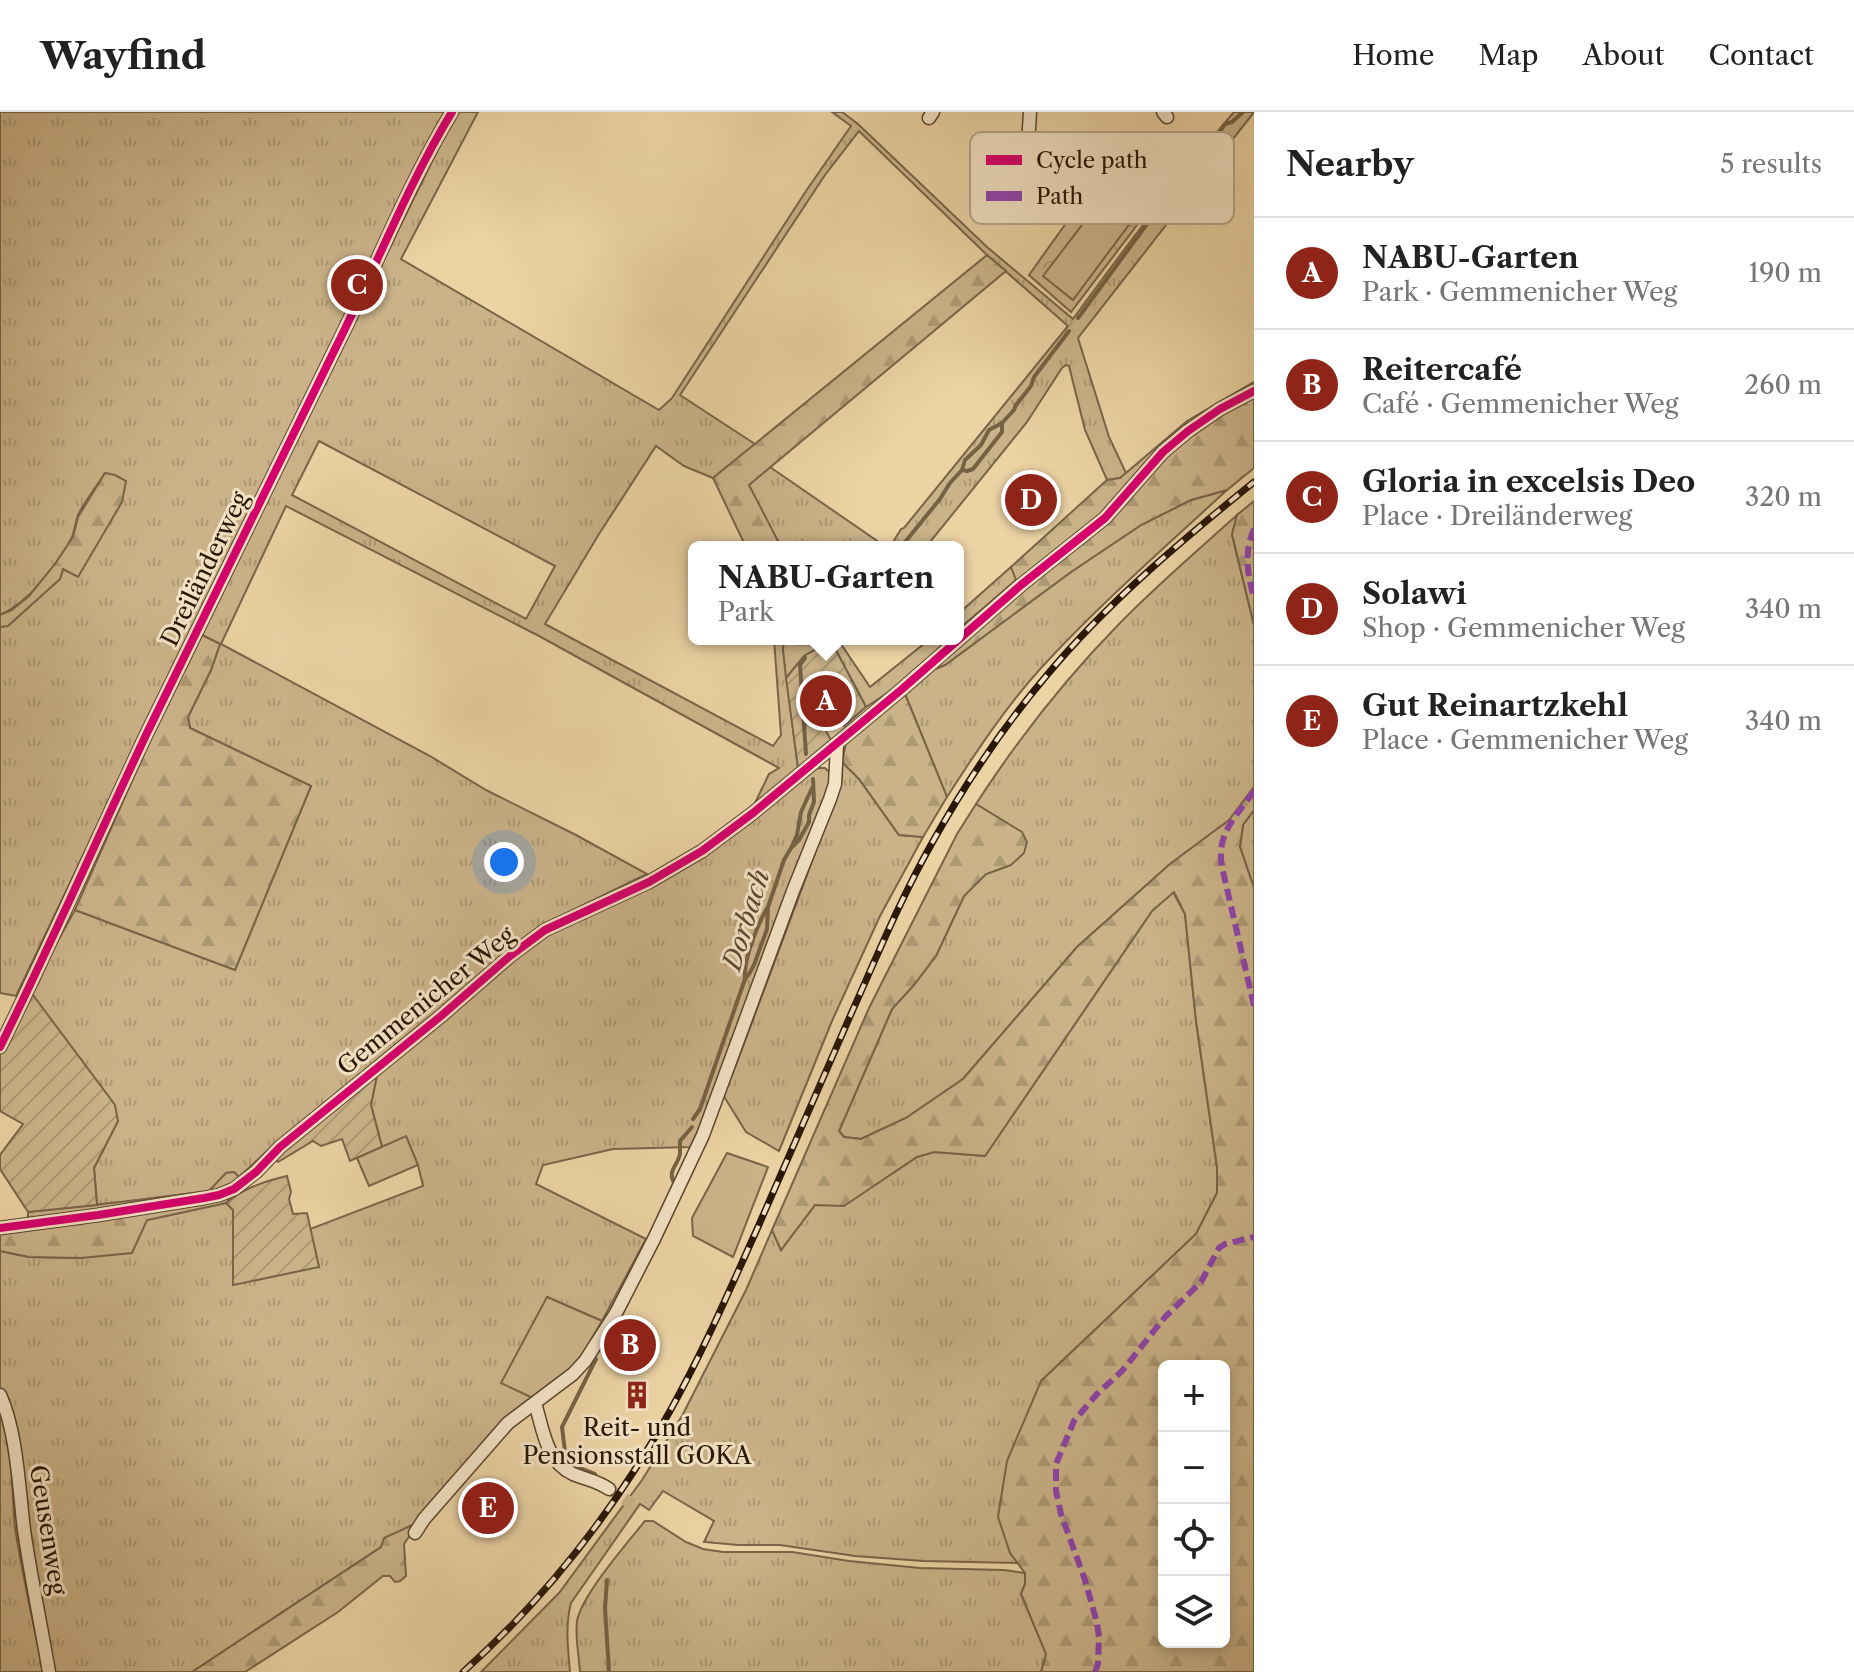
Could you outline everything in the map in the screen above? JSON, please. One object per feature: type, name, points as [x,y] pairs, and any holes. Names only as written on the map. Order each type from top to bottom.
[{"type":"street","name":"Dreiländerweg","points":[[0,1047],[146,735],[415,180],[452,112]]},
{"type":"street","points":[[1029,132],[1030,112]]},
{"type":"street","name":"Gemmenicher Weg","points":[[964,635],[1105,518],[1163,452],[1188,431],[1254,391]]},
{"type":"street","name":"Gemmenicher Weg","points":[[0,1228],[204,1198],[234,1189],[510,956],[545,930],[649,882],[702,851],[837,745],[952,645]]},
{"type":"street","points":[[415,1533],[508,1423],[573,1374],[616,1313],[694,1156],[830,799],[835,784],[837,745]]},
{"type":"street","name":"Geusenweg","points":[[0,1395],[9,1421],[49,1672]]},
{"type":"street","points":[[535,1403],[548,1447],[561,1467],[609,1489]]},
{"type":"green space","points":[[0,112],[447,112],[141,734],[16,996],[0,993],[0,627],[8,625],[60,579],[63,569],[78,576],[105,473],[78,515],[71,539],[50,572],[21,602],[0,615]]},
{"type":"green space","points":[[459,112],[478,112],[401,259],[659,410],[672,398],[851,126],[832,112],[842,112],[858,124],[987,247],[1073,319],[1144,224],[1167,224],[1078,338],[1109,437],[1126,473],[1120,478],[1107,480],[1085,430],[1069,366],[1066,365],[1027,422],[931,541],[894,541],[1068,326],[987,255],[859,131],[825,175],[680,395],[755,444],[713,478],[684,466],[656,446],[545,624],[773,746],[781,735],[774,645],[783,645],[798,768],[754,805],[769,774],[779,768],[539,636],[286,506],[221,644],[430,756],[486,790],[647,874],[542,925],[278,1141],[239,1177],[234,1172],[226,1173],[210,1191],[97,1205],[94,1168],[118,1121],[30,991],[75,910],[235,970],[311,786],[190,728],[188,717],[220,644],[202,635],[445,135]],"holes":[[[319,441],[555,566],[526,619],[292,495]]]},
{"type":"green space","points":[[1234,112],[1254,112],[1234,138],[1234,132],[1218,132]]},
{"type":"green space","points":[[1065,224],[1138,224],[1071,312],[1029,275]]},
{"type":"green space","points":[[1083,224],[1130,224],[1073,300],[1043,276]]},
{"type":"green space","points":[[987,255],[1006,271],[749,485],[778,541],[743,541],[713,478]]},
{"type":"green space","points":[[1254,382],[1254,468],[1227,490],[1191,500],[1141,525],[1071,572],[945,665],[935,669],[928,659],[943,645],[964,645],[964,625],[1016,580],[1011,567],[1107,480],[1120,478],[1187,421]]},
{"type":"green space","points":[[770,467],[877,541],[778,541],[748,485]]},
{"type":"green space","points":[[105,473],[126,481],[122,502],[78,577],[63,569],[60,579],[8,626],[0,627],[0,615],[29,596],[55,564],[73,537],[78,517]]},
{"type":"green space","points":[[1227,490],[1109,599],[1041,668],[1003,715],[947,797],[905,694],[935,669],[945,665],[1071,572],[1141,525],[1191,500]]},
{"type":"green space","points":[[1254,501],[1254,625],[1232,534],[1237,515]]},
{"type":"green space","points":[[1237,515],[1232,535],[1254,625],[1254,787],[1230,820],[1170,864],[1077,947],[963,1079],[906,1118],[861,1139],[844,1137],[839,1131],[892,1009],[936,956],[964,896],[986,874],[1011,865],[1021,832],[976,804],[1026,733],[1081,665],[1148,595]]},
{"type":"green space","points":[[1011,567],[1017,580],[964,625],[964,609]]},
{"type":"green space","points":[[202,635],[220,644],[188,717],[190,728],[311,786],[235,970],[75,910],[151,738]]},
{"type":"green space","points":[[783,645],[824,645],[804,656],[786,678]]},
{"type":"green space","points":[[824,645],[833,645],[866,707],[844,726],[837,724],[826,731],[831,740],[798,768],[786,678],[804,656]]},
{"type":"green space","points":[[833,645],[842,645],[870,687],[922,645],[942,645],[898,686],[866,707]]},
{"type":"green space","points":[[905,694],[947,797],[923,837],[899,835],[859,779],[842,762],[846,743]]},
{"type":"green space","points":[[842,762],[859,779],[899,835],[923,837],[880,916],[832,1021],[779,1151],[746,1132],[723,1095],[839,789]]},
{"type":"green space","points":[[825,768],[831,782],[691,1147],[613,1149],[543,1165],[536,1184],[646,1239],[602,1321],[547,1297],[535,1399],[419,1522],[385,1538],[381,1547],[192,1672],[53,1672],[10,1410],[0,1388],[0,1251],[29,1257],[81,1258],[147,1220],[226,1203],[319,1267],[310,1229],[423,1186],[406,1137],[382,1147],[371,1105],[377,1075],[547,935],[674,874],[815,769]]},
{"type":"green space","points":[[1254,787],[1254,810],[1243,825],[1240,847],[1254,888],[1254,1672],[1041,1672],[1046,1654],[1021,1594],[1025,1573],[1010,1553],[998,1517],[1007,1461],[1041,1381],[1196,1234],[1217,1193],[1217,1167],[1196,1021],[1185,914],[1174,892],[1152,911],[985,1156],[934,1152],[917,1157],[844,1206],[815,1205],[781,1250],[772,1230],[869,1008],[957,834],[976,804],[1022,832],[1027,842],[1024,853],[1011,865],[986,874],[964,896],[936,956],[892,1009],[839,1131],[844,1137],[861,1139],[906,1118],[963,1079],[1077,947],[1170,864],[1229,820]]},
{"type":"green space","points":[[1254,810],[1254,888],[1240,847],[1243,825]]},
{"type":"green space","points":[[1173,892],[1185,914],[1196,1021],[1217,1167],[1217,1193],[1196,1234],[1041,1381],[1010,1553],[1019,1563],[923,1561],[855,1556],[780,1545],[704,1542],[714,1521],[663,1491],[649,1510],[640,1504],[571,1603],[568,1629],[570,1672],[481,1672],[559,1593],[642,1480],[682,1416],[746,1290],[772,1230],[781,1250],[815,1205],[891,1174],[917,1157],[934,1152],[985,1156],[1152,911]]},
{"type":"green space","points":[[30,991],[115,1105],[118,1121],[94,1168],[97,1205],[28,1212],[0,1169],[0,1155],[23,1124],[0,1111],[0,1055]]},
{"type":"green space","points":[[377,1075],[371,1105],[382,1147],[350,1161],[342,1139],[321,1146],[313,1141],[278,1162],[275,1159]]},
{"type":"green space","points":[[406,1136],[418,1165],[369,1186],[357,1158]]},
{"type":"green space","points":[[727,1153],[768,1167],[733,1257],[693,1236],[692,1218]]},
{"type":"green space","points":[[234,1172],[239,1177],[235,1195],[226,1203],[147,1220],[132,1253],[81,1258],[29,1257],[0,1251],[0,1234],[28,1230],[28,1212],[209,1191],[226,1173]]},
{"type":"green space","points":[[287,1176],[293,1214],[307,1213],[319,1267],[233,1285],[233,1210],[226,1203],[255,1186]]},
{"type":"green space","points":[[547,1297],[602,1321],[578,1362],[535,1399],[501,1383]]},
{"type":"green space","points":[[0,1405],[8,1432],[18,1545],[43,1672],[0,1672]]},
{"type":"green space","points":[[645,1521],[653,1521],[703,1549],[723,1552],[792,1552],[920,1568],[1025,1573],[1021,1594],[1047,1655],[1041,1672],[580,1672],[577,1621],[581,1610],[606,1570]]},
{"type":"green space","points":[[419,1522],[404,1544],[406,1576],[400,1581],[383,1576],[338,1612],[245,1672],[192,1672],[381,1547],[384,1538]]},
{"type":"waterway","name":"Dorbach","points":[[1220,132],[1225,124],[1243,112]]},
{"type":"waterway","name":"Dorbach","points":[[1078,318],[1147,224]]},
{"type":"waterway","name":"Dorbach","points":[[906,541],[950,483],[962,470],[973,469],[1002,432],[1002,423],[1069,331]]},
{"type":"waterway","points":[[962,470],[965,460],[981,445],[989,430],[1002,423]]},
{"type":"waterway","name":"Dorbach","points":[[805,658],[800,665],[806,754]]},
{"type":"waterway","name":"Dorbach","points":[[693,1119],[700,1109],[745,979],[754,965],[767,929],[768,907],[784,860],[809,822],[814,802],[813,779]]},
{"type":"waterway","points":[[792,846],[801,812],[812,788]]},
{"type":"waterway","points":[[745,979],[752,942],[768,907]]},
{"type":"waterway","name":"Dorbach","points":[[673,1181],[680,1141],[692,1127]]},
{"type":"waterway","name":"Dorbach","points":[[595,1474],[568,1463],[562,1427],[596,1359]]},
{"type":"waterway","name":"Dorbach","points":[[607,1580],[605,1608],[609,1672]]},
{"type":"tunnel","points":[[609,1489],[632,1504]]},
{"type":"railway","points":[[463,1672],[523,1614],[577,1550],[627,1482],[670,1411],[727,1297],[900,906],[945,821],[985,756],[1031,695],[1094,623],[1172,550],[1254,482]]},
{"type":"marked path","points":[[1254,529],[1248,556],[1254,599]]},
{"type":"marked path","points":[[1254,791],[1229,826],[1221,855],[1254,1006]]},
{"type":"marked path","points":[[1095,1672],[1098,1664],[1097,1623],[1061,1514],[1056,1491],[1056,1464],[1074,1421],[1122,1371],[1165,1317],[1201,1282],[1219,1248],[1254,1237]]},
{"type":"cycle path","points":[[0,1047],[170,686],[406,198],[452,112]]},
{"type":"cycle path","points":[[964,635],[1105,518],[1163,452],[1220,409],[1254,391]]},
{"type":"cycle path","points":[[0,1228],[204,1198],[234,1189],[280,1147],[510,956],[545,930],[649,882],[702,851],[753,813],[952,645]]},
{"type":"place","name":"Gloria in excelsis Deo","points":[[357,285]]},
{"type":"place","name":"Solawi","points":[[1031,500]]},
{"type":"place","name":"NABU-Garten","points":[[826,701]]},
{"type":"place","name":"Reitercafé","points":[[630,1345]]},
{"type":"place","name":"Reit- und Pensionsstall GOKA","points":[[637,1395]]},
{"type":"place","name":"Gut Reinartzkehl","points":[[488,1508]]}]
